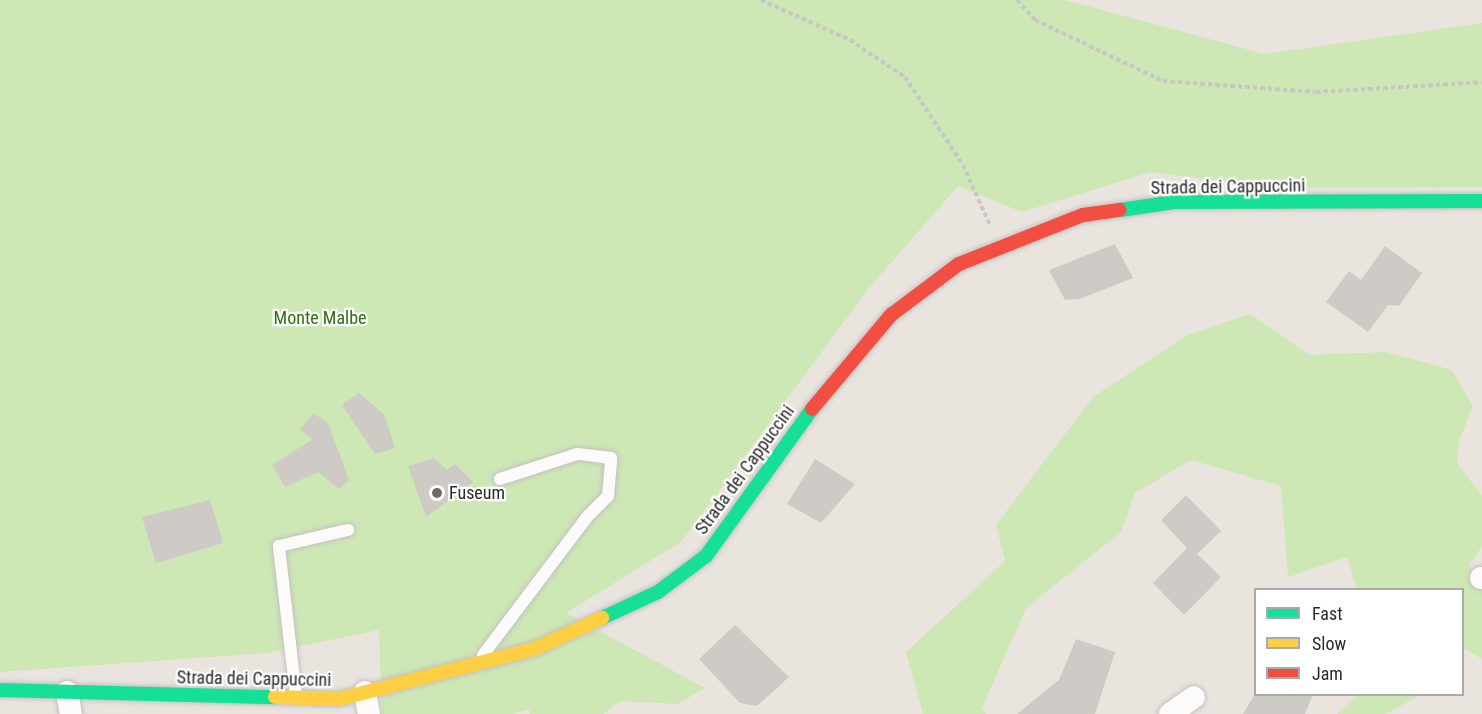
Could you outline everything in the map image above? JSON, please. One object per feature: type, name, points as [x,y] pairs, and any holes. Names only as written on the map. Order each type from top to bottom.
[{"type":"street","name":"Strada dei Cappuccini","points":[[0,690],[69,703],[296,698],[339,699],[367,703],[477,664],[534,649],[658,592],[706,556],[797,427],[891,315],[959,264],[1083,215],[1174,202],[1482,201]]},
{"type":"street","points":[[1170,714],[1194,698]]},
{"type":"lane","points":[[477,664],[587,517],[608,496],[612,458],[577,454],[500,479]]},
{"type":"lane","points":[[296,698],[279,546],[348,530]]},
{"type":"path","points":[[761,0],[850,40],[905,77],[963,165],[1001,249]]},
{"type":"path","points":[[1017,0],[1035,20],[1164,81],[1316,92],[1482,82]]},
{"type":"green space","name":"Monte Malbe","points":[[0,0],[1065,0],[1265,54],[1482,23],[1482,187],[1278,188],[1151,172],[1022,212],[958,186],[869,288],[682,541],[566,613],[705,688],[677,704],[620,701],[603,714],[530,714],[529,709],[513,714],[382,714],[379,630],[267,653],[0,672]]},
{"type":"green space","points":[[1250,314],[1310,355],[1386,352],[1452,370],[1473,406],[1459,441],[1457,463],[1482,496],[1482,546],[1469,566],[1482,578],[1482,659],[1464,649],[1464,588],[1357,588],[1347,557],[1288,577],[1281,486],[1191,460],[1135,493],[1121,532],[1026,608],[982,708],[986,714],[923,714],[906,652],[1005,561],[996,525],[1093,397],[1186,336]]},
{"type":"green space","points":[[1357,696],[1419,696],[1385,714],[1337,714]]},
{"type":"building","points":[[1115,244],[1133,278],[1080,299],[1065,300],[1049,270]]},
{"type":"building","points":[[1385,246],[1422,273],[1399,306],[1388,305],[1368,332],[1326,302],[1349,271],[1361,280]]},
{"type":"building","points":[[359,393],[384,414],[395,448],[375,454],[342,405]]},
{"type":"building","points":[[313,413],[328,423],[349,480],[339,489],[318,472],[285,487],[272,465],[313,439],[300,430]]},
{"type":"building","points":[[434,458],[447,470],[455,464],[473,482],[426,517],[408,466]]},
{"type":"building","points":[[815,459],[855,484],[821,523],[787,504]]},
{"type":"building","points":[[1186,495],[1221,531],[1197,554],[1221,577],[1184,615],[1153,583],[1187,548],[1161,520]]},
{"type":"building","points":[[210,500],[223,543],[156,563],[142,517]]},
{"type":"building","points":[[735,625],[789,677],[757,706],[740,703],[699,659]]},
{"type":"building","points":[[1076,639],[1115,652],[1095,714],[1017,714],[1059,680]]},
{"type":"building","points":[[1254,696],[1312,696],[1305,714],[1243,714]]},
{"type":"traffic: fast","points":[[1120,210],[1174,202],[1482,201]]},
{"type":"traffic: fast","points":[[602,618],[658,592],[706,556],[812,409]]},
{"type":"traffic: fast","points":[[0,690],[275,697]]},
{"type":"traffic: slow","points":[[275,697],[339,699],[534,649],[602,618]]},
{"type":"traffic: jam","points":[[812,409],[891,315],[959,264],[1083,215],[1120,210]]},
{"type":"place","name":"Fuseum","points":[[437,493]]}]
